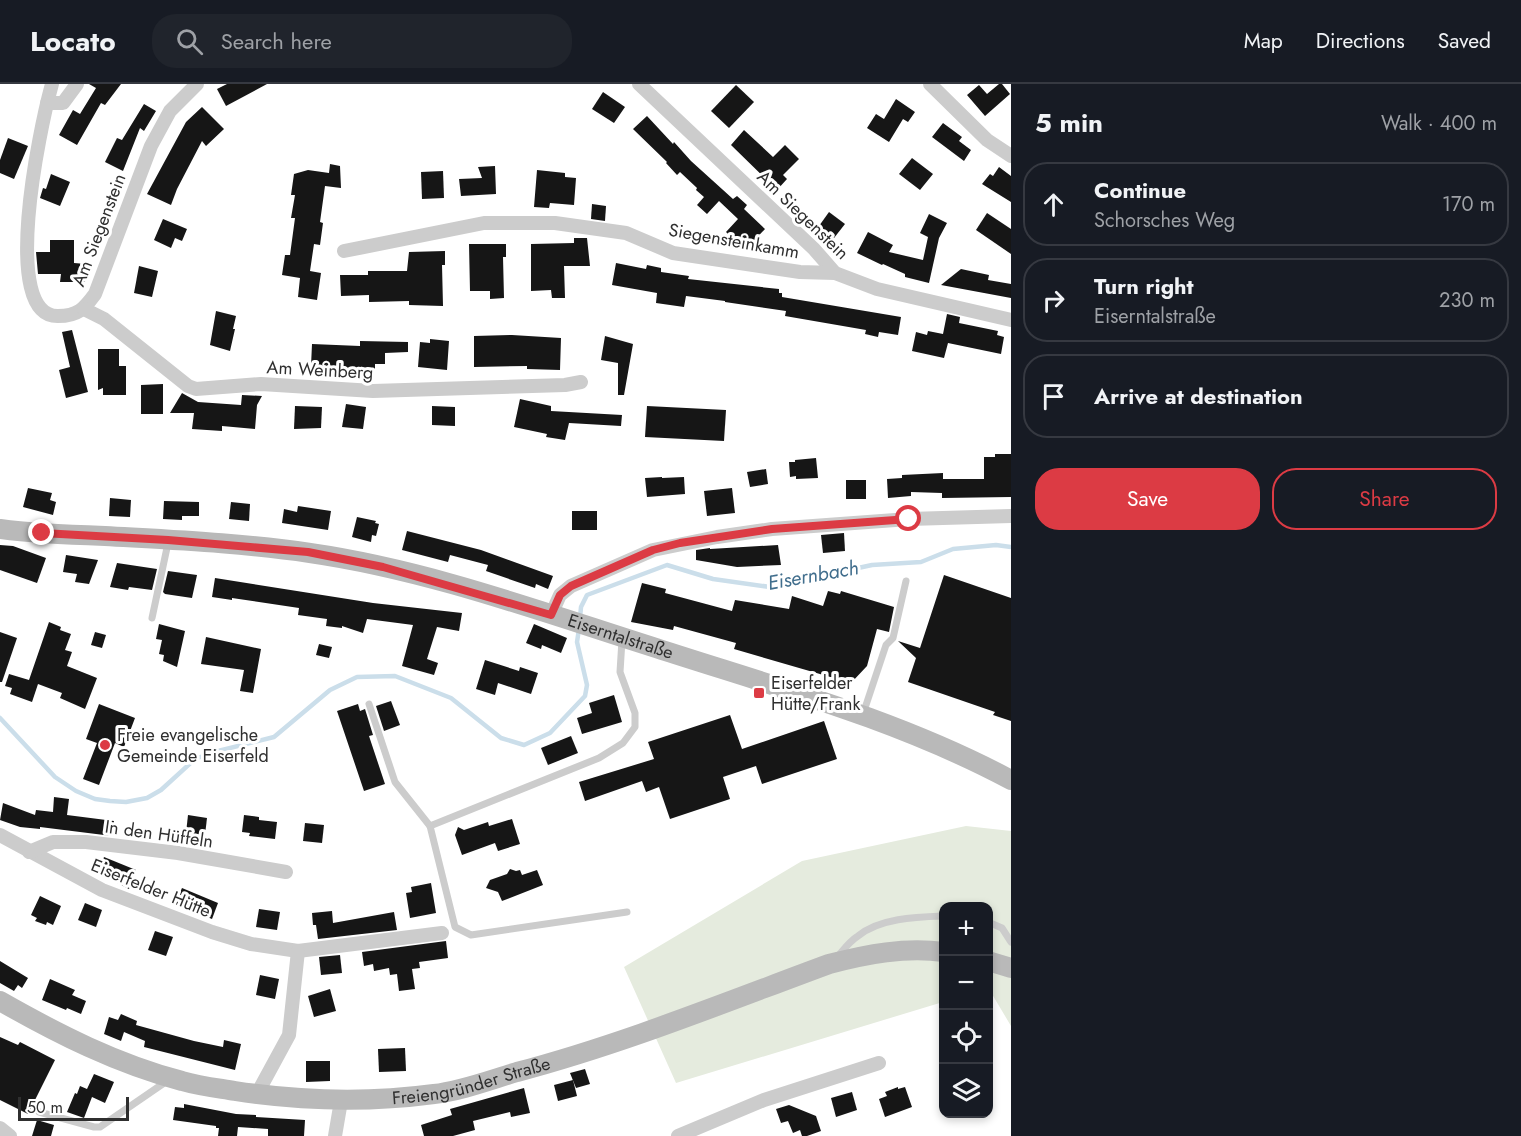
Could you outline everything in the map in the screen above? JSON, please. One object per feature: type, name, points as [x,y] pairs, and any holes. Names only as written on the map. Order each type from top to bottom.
[{"type":"main road","name":"Eiserntalstraße","points":[[0,529],[254,546],[333,556],[383,567],[551,615],[863,715],[932,741],[1011,780]]},
{"type":"main road","name":"Freiengründer Straße","points":[[0,1001],[103,1054],[171,1078],[198,1085],[257,1094],[341,1101],[436,1094],[616,1042],[829,964],[899,949],[939,952]]},
{"type":"main road","points":[[993,963],[1011,968]]},
{"type":"street","points":[[17,195],[52,84]]},
{"type":"street","points":[[47,103],[63,103],[77,84]]},
{"type":"street","name":"Am Siegenstein","points":[[22,300],[27,307],[39,313],[54,316],[69,316],[84,309],[95,294],[151,146],[170,111],[197,84]]},
{"type":"street","name":"Am Siegenstein","points":[[639,84],[814,249],[835,273],[877,289],[1011,320]]},
{"type":"street","points":[[930,84],[987,140],[1011,156]]},
{"type":"street","name":"Siegensteinkamm","points":[[344,251],[484,223],[555,223],[626,233],[673,252],[800,272],[835,273]]},
{"type":"street","name":"Am Weinberg","points":[[84,309],[104,319],[188,386],[196,389],[261,384],[373,391],[566,385],[581,382]]},
{"type":"street","points":[[551,615],[560,595],[571,586],[653,550],[680,543],[772,529],[909,519],[1011,516]]},
{"type":"street","name":"Eiserfelder Hütte","points":[[0,835],[102,890],[212,932],[251,944],[298,951],[442,933]]},
{"type":"street","name":"In den Hüffeln","points":[[29,852],[53,842],[86,843],[178,853],[286,872]]},
{"type":"street","points":[[257,1094],[289,1035],[298,951]]},
{"type":"street","points":[[678,1136],[764,1100],[879,1063]]},
{"type":"street","points":[[335,1136],[341,1101]]},
{"type":"street","points":[[0,1128],[10,1136]]},
{"type":"lane","points":[[152,618],[168,540]]},
{"type":"lane","points":[[863,715],[886,645],[893,638],[906,581]]},
{"type":"lane","points":[[430,826],[599,758],[623,742],[635,727],[635,713],[620,672],[623,638]]},
{"type":"lane","points":[[369,704],[395,782],[430,826],[455,927],[471,936],[627,912]]},
{"type":"lane","points":[[829,964],[858,935],[880,925],[915,917],[939,916]]},
{"type":"lane","points":[[993,924],[1002,928],[1011,942]]},
{"type":"lane","points":[[39,1112],[94,1127],[100,1126],[171,1078]]},
{"type":"shaded area","points":[[966,826],[1011,831],[1011,1026],[993,996],[993,902],[939,902],[939,1003],[676,1083],[624,967],[802,861]]},
{"type":"building","points":[[89,84],[121,84],[105,105],[101,103],[77,145],[59,135],[73,110],[80,114],[96,88]]},
{"type":"building","points":[[227,84],[267,84],[226,106],[217,89]]},
{"type":"building","points":[[1002,84],[1010,94],[985,116],[967,95],[979,85],[987,94]]},
{"type":"building","points":[[736,85],[754,102],[729,128],[711,111]]},
{"type":"building","points":[[603,92],[625,107],[614,123],[592,109]]},
{"type":"building","points":[[896,99],[915,112],[908,122],[903,119],[889,142],[867,128],[876,114],[884,119]]},
{"type":"building","points":[[144,104],[156,111],[144,131],[140,128],[123,171],[105,162],[117,138],[122,140]]},
{"type":"building","points":[[202,107],[224,129],[206,146],[202,141],[171,205],[147,194],[186,122]]},
{"type":"building","points":[[647,116],[673,144],[674,142],[691,161],[733,199],[737,196],[747,205],[744,209],[765,229],[745,250],[726,232],[738,219],[719,201],[707,214],[697,205],[704,197],[696,190],[697,188],[680,172],[677,175],[633,129]]},
{"type":"building","points":[[943,123],[962,137],[959,141],[971,150],[964,161],[932,137]]},
{"type":"building","points":[[744,130],[773,157],[785,145],[799,159],[783,175],[787,179],[777,190],[731,145]]},
{"type":"building","points":[[8,138],[28,146],[14,179],[0,173],[0,160]]},
{"type":"building","points":[[912,158],[933,174],[920,190],[899,174]]},
{"type":"building","points":[[330,164],[340,166],[341,188],[325,186],[320,222],[323,223],[320,245],[314,244],[310,271],[321,273],[317,300],[298,297],[300,278],[282,275],[285,255],[290,255],[295,218],[291,218],[295,195],[291,195],[294,174],[308,170],[329,173]]},
{"type":"building","points":[[495,166],[496,194],[461,196],[459,179],[482,178],[478,167]]},
{"type":"building","points":[[999,167],[1011,176],[1011,202],[982,184],[990,174],[993,176]]},
{"type":"building","points":[[537,170],[565,173],[565,177],[576,178],[574,205],[550,203],[549,208],[534,207]]},
{"type":"building","points":[[443,171],[444,198],[422,199],[421,172]]},
{"type":"building","points":[[51,174],[70,182],[60,206],[40,198]]},
{"type":"building","points":[[592,204],[606,206],[605,221],[591,219]]},
{"type":"building","points":[[829,212],[845,224],[834,238],[819,226]]},
{"type":"building","points":[[987,213],[1011,229],[1011,254],[976,230]]},
{"type":"building","points":[[929,214],[947,223],[939,238],[929,283],[905,277],[905,274],[857,253],[868,232],[893,245],[889,252],[923,260],[928,237],[920,233]]},
{"type":"building","points":[[163,219],[187,229],[182,241],[175,238],[171,248],[154,240]]},
{"type":"building","points":[[574,238],[587,238],[590,266],[564,266],[565,298],[552,298],[551,290],[531,291],[531,244],[574,243]]},
{"type":"building","points":[[50,240],[74,240],[74,263],[86,264],[85,282],[60,282],[61,274],[38,274],[36,252],[50,252]]},
{"type":"building","points":[[469,244],[506,244],[506,257],[503,257],[504,298],[490,299],[490,291],[470,291]]},
{"type":"building","points":[[445,251],[445,265],[442,265],[443,306],[409,305],[409,301],[369,302],[369,295],[341,296],[340,275],[368,275],[368,271],[407,271],[409,252]]},
{"type":"building","points":[[616,263],[646,269],[647,265],[661,268],[661,272],[689,276],[688,279],[779,289],[782,297],[901,317],[898,335],[879,332],[878,337],[865,334],[866,330],[785,316],[786,311],[725,301],[686,296],[684,307],[656,303],[657,293],[612,285]]},
{"type":"building","points":[[139,266],[158,271],[152,297],[134,293]]},
{"type":"building","points":[[961,269],[989,275],[988,280],[1011,284],[1011,298],[941,285]]},
{"type":"building","points":[[216,311],[236,316],[230,351],[210,345]]},
{"type":"building","points":[[947,314],[960,317],[959,323],[998,331],[997,335],[1004,337],[1001,354],[948,343],[944,358],[912,351],[916,332],[927,335],[928,331],[943,334]]},
{"type":"building","points":[[72,330],[88,392],[66,398],[59,370],[70,367],[62,332]]},
{"type":"building","points":[[512,335],[561,338],[560,370],[527,369],[527,366],[474,367],[474,336]]},
{"type":"building","points":[[605,336],[633,344],[624,395],[618,395],[618,363],[601,360]]},
{"type":"building","points":[[430,339],[449,341],[447,370],[418,367],[420,342],[430,343]]},
{"type":"building","points":[[360,341],[408,342],[408,352],[385,353],[385,364],[375,364],[375,374],[369,374],[369,378],[349,378],[350,370],[311,366],[312,344],[360,346]]},
{"type":"building","points":[[98,349],[119,349],[119,366],[126,366],[126,395],[103,395],[103,388],[98,390]]},
{"type":"building","points":[[163,384],[163,414],[141,414],[141,385]]},
{"type":"building","points":[[182,393],[198,402],[241,405],[242,395],[262,396],[257,405],[255,429],[222,426],[222,431],[192,429],[194,413],[170,413]]},
{"type":"building","points":[[520,399],[551,406],[551,411],[622,415],[621,426],[569,423],[565,440],[546,437],[547,434],[514,427]]},
{"type":"building","points":[[346,404],[366,407],[363,429],[342,427]]},
{"type":"building","points":[[295,406],[322,407],[321,428],[294,429]]},
{"type":"building","points":[[432,406],[455,407],[455,426],[432,425]]},
{"type":"building","points":[[647,406],[726,410],[724,441],[645,437]]},
{"type":"building","points":[[995,454],[1011,454],[1011,497],[942,498],[942,493],[911,492],[911,496],[888,498],[887,479],[902,478],[902,475],[943,473],[943,479],[984,479],[984,457],[995,457]]},
{"type":"building","points":[[816,458],[818,478],[790,477],[789,462]]},
{"type":"building","points":[[766,469],[768,484],[750,487],[747,472]]},
{"type":"building","points":[[684,477],[685,494],[647,497],[645,478]]},
{"type":"building","points":[[846,480],[866,480],[866,499],[846,499]]},
{"type":"building","points":[[28,488],[52,493],[50,500],[56,502],[53,515],[23,507]]},
{"type":"building","points":[[732,488],[735,513],[707,516],[704,491]]},
{"type":"building","points":[[110,498],[131,500],[130,517],[109,516]]},
{"type":"building","points":[[164,501],[199,502],[199,516],[182,516],[182,520],[163,519]]},
{"type":"building","points":[[231,502],[250,504],[249,521],[229,519]]},
{"type":"building","points":[[298,506],[331,511],[328,530],[282,523],[284,509],[297,512]]},
{"type":"building","points":[[572,511],[597,511],[597,530],[572,530]]},
{"type":"building","points":[[357,517],[376,521],[375,523],[379,524],[376,536],[372,535],[371,542],[352,537]]},
{"type":"building","points":[[407,531],[481,550],[553,576],[548,589],[536,584],[535,588],[486,571],[488,565],[450,555],[448,562],[402,550]]},
{"type":"building","points":[[844,533],[845,551],[823,553],[821,535]]},
{"type":"building","points":[[0,545],[13,546],[46,558],[37,583],[0,570]]},
{"type":"building","points":[[778,545],[781,565],[737,567],[696,560],[696,550]]},
{"type":"building","points":[[66,555],[98,560],[89,584],[75,582],[77,574],[63,572]]},
{"type":"building","points":[[117,563],[157,569],[152,590],[110,587]]},
{"type":"building","points":[[168,571],[197,575],[192,598],[163,592]]},
{"type":"building","points":[[944,575],[1011,598],[1011,721],[993,715],[995,712],[908,682],[916,658],[898,641],[920,648]]},
{"type":"building","points":[[215,578],[373,603],[462,613],[459,631],[437,627],[427,659],[438,663],[434,675],[402,666],[413,625],[367,619],[363,633],[342,626],[342,628],[326,626],[327,619],[298,615],[299,608],[212,597]]},
{"type":"building","points":[[642,583],[666,589],[665,593],[732,611],[735,600],[789,609],[792,596],[823,606],[828,591],[840,594],[841,591],[894,607],[889,632],[877,629],[867,666],[851,683],[734,649],[736,643],[674,626],[673,630],[631,622]]},
{"type":"building","points":[[49,622],[71,634],[65,650],[72,652],[67,666],[97,678],[85,709],[60,698],[62,693],[38,684],[32,702],[10,694],[12,688],[5,686],[9,674],[29,680]]},
{"type":"building","points":[[159,624],[185,631],[177,667],[163,661],[164,655],[159,654],[162,640],[156,639]]},
{"type":"building","points":[[534,624],[567,638],[561,653],[542,645],[541,649],[526,643]]},
{"type":"building","points":[[0,632],[17,638],[2,682],[0,682]]},
{"type":"building","points":[[95,632],[106,635],[102,648],[91,645]]},
{"type":"building","points":[[206,637],[261,649],[253,693],[240,691],[244,670],[201,664]]},
{"type":"building","points":[[319,644],[332,647],[329,658],[316,655]]},
{"type":"building","points":[[485,660],[519,671],[520,667],[538,673],[531,694],[498,683],[495,695],[476,689]]},
{"type":"building","points":[[614,695],[622,722],[582,734],[577,718],[592,713],[589,703]]},
{"type":"building","points":[[391,701],[400,725],[384,731],[376,706]]},
{"type":"building","name":"Freie evangelische Gemeinde Eiserfeld","points":[[99,704],[135,718],[124,747],[115,743],[99,785],[83,779],[97,743],[86,739]]},
{"type":"building","points":[[358,704],[360,711],[365,709],[373,735],[369,736],[385,784],[364,791],[337,711]]},
{"type":"building","points":[[730,715],[742,749],[824,721],[837,759],[762,784],[756,766],[723,777],[730,799],[670,819],[659,787],[646,792],[642,781],[585,801],[579,782],[654,759],[648,742]]},
{"type":"building","points":[[571,736],[578,753],[548,765],[541,748]]},
{"type":"building","points":[[54,797],[69,799],[67,815],[114,821],[112,836],[40,827],[40,829],[20,827],[0,820],[3,803],[35,815],[36,810],[53,812]]},
{"type":"building","points":[[188,815],[207,818],[205,835],[186,833]]},
{"type":"building","points":[[244,815],[277,822],[275,839],[249,836],[250,833],[242,832]]},
{"type":"building","points":[[512,819],[520,844],[498,851],[495,843],[462,855],[455,835],[458,827],[464,830],[488,822],[489,826]]},
{"type":"building","points":[[305,823],[324,825],[322,843],[303,841]]},
{"type":"building","points":[[104,857],[136,870],[129,889],[98,873]]},
{"type":"building","points":[[510,869],[520,870],[522,875],[537,870],[543,885],[502,901],[498,892],[486,888],[490,880],[507,874]]},
{"type":"building","points":[[431,883],[436,913],[410,918],[406,893],[412,892],[411,887]]},
{"type":"building","points":[[182,888],[218,903],[212,919],[175,904]]},
{"type":"building","points":[[40,896],[61,906],[53,925],[35,921],[37,918],[31,915]]},
{"type":"building","points":[[85,903],[102,910],[96,927],[78,920]]},
{"type":"building","points":[[259,909],[280,912],[277,930],[256,927]]},
{"type":"building","points":[[332,911],[333,923],[394,912],[397,930],[318,939],[312,913]]},
{"type":"building","points":[[155,931],[173,937],[166,956],[148,950]]},
{"type":"building","points":[[446,941],[448,958],[419,962],[420,968],[412,969],[415,989],[399,991],[397,974],[390,975],[389,968],[374,971],[373,964],[364,966],[362,952]]},
{"type":"building","points":[[340,955],[342,973],[321,975],[319,957]]},
{"type":"building","points":[[0,961],[28,978],[22,988],[18,985],[14,991],[0,983]]},
{"type":"building","points":[[260,975],[279,979],[275,999],[256,995]]},
{"type":"building","points":[[50,979],[75,990],[72,995],[86,1001],[81,1014],[42,1000]]},
{"type":"building","points":[[330,989],[336,1011],[314,1017],[308,996]]},
{"type":"building","points":[[121,1014],[137,1021],[136,1025],[194,1041],[223,1047],[224,1040],[241,1044],[235,1070],[144,1047],[145,1041],[124,1032],[121,1041],[104,1034],[109,1017],[118,1020]]},
{"type":"building","points":[[0,1037],[18,1045],[20,1042],[55,1060],[28,1114],[0,1100]]},
{"type":"building","points":[[405,1048],[406,1071],[379,1072],[378,1049]]},
{"type":"building","points":[[306,1061],[330,1061],[330,1081],[306,1082]]},
{"type":"building","points":[[585,1069],[590,1084],[576,1088],[570,1073]]},
{"type":"building","points":[[94,1074],[114,1082],[105,1103],[92,1097],[84,1118],[67,1112],[75,1093],[77,1094],[80,1086],[87,1089]]},
{"type":"building","points":[[573,1080],[577,1096],[558,1101],[554,1085]]},
{"type":"building","points":[[898,1087],[898,1089],[905,1087],[912,1107],[885,1117],[879,1099],[887,1096],[885,1092]]},
{"type":"building","points":[[524,1088],[530,1113],[511,1117],[510,1112],[473,1121],[475,1130],[453,1136],[424,1136],[421,1125],[452,1115],[450,1109]]},
{"type":"building","points":[[852,1092],[857,1110],[836,1117],[831,1098]]},
{"type":"building","points":[[184,1104],[236,1114],[256,1115],[256,1117],[305,1120],[304,1136],[268,1136],[268,1129],[238,1127],[237,1136],[218,1136],[219,1128],[216,1126],[173,1120],[175,1107],[184,1108]]},
{"type":"building","points":[[789,1105],[816,1116],[821,1131],[807,1136],[802,1136],[800,1130],[793,1133],[788,1121],[781,1123],[776,1109]]},
{"type":"building","points":[[37,1120],[54,1125],[51,1136],[32,1136]]},
{"type":"waterway","name":"Eisernbach","points":[[580,618],[581,607],[587,595],[667,565],[713,579],[770,587],[872,565],[921,562],[953,549],[996,545],[1011,547]]},
{"type":"waterway","name":"Eisernbach","points":[[0,718],[55,777],[76,791],[95,799],[126,802],[147,798],[161,790],[195,759],[274,737],[330,690],[357,677],[395,676],[451,698],[501,738],[524,745],[550,733],[585,696],[587,685],[577,642],[579,629]]},
{"type":"place","name":"Eiserfelder Hütte/Frank","points":[[759,693]]},
{"type":"place","name":"Freie evangelische Gemeinde Eiserfeld","points":[[105,745]]},
{"type":"route","points":[[42,533],[254,546],[333,556],[383,567],[551,615],[560,595],[571,586],[653,550],[680,543],[772,529],[909,519]]}]
